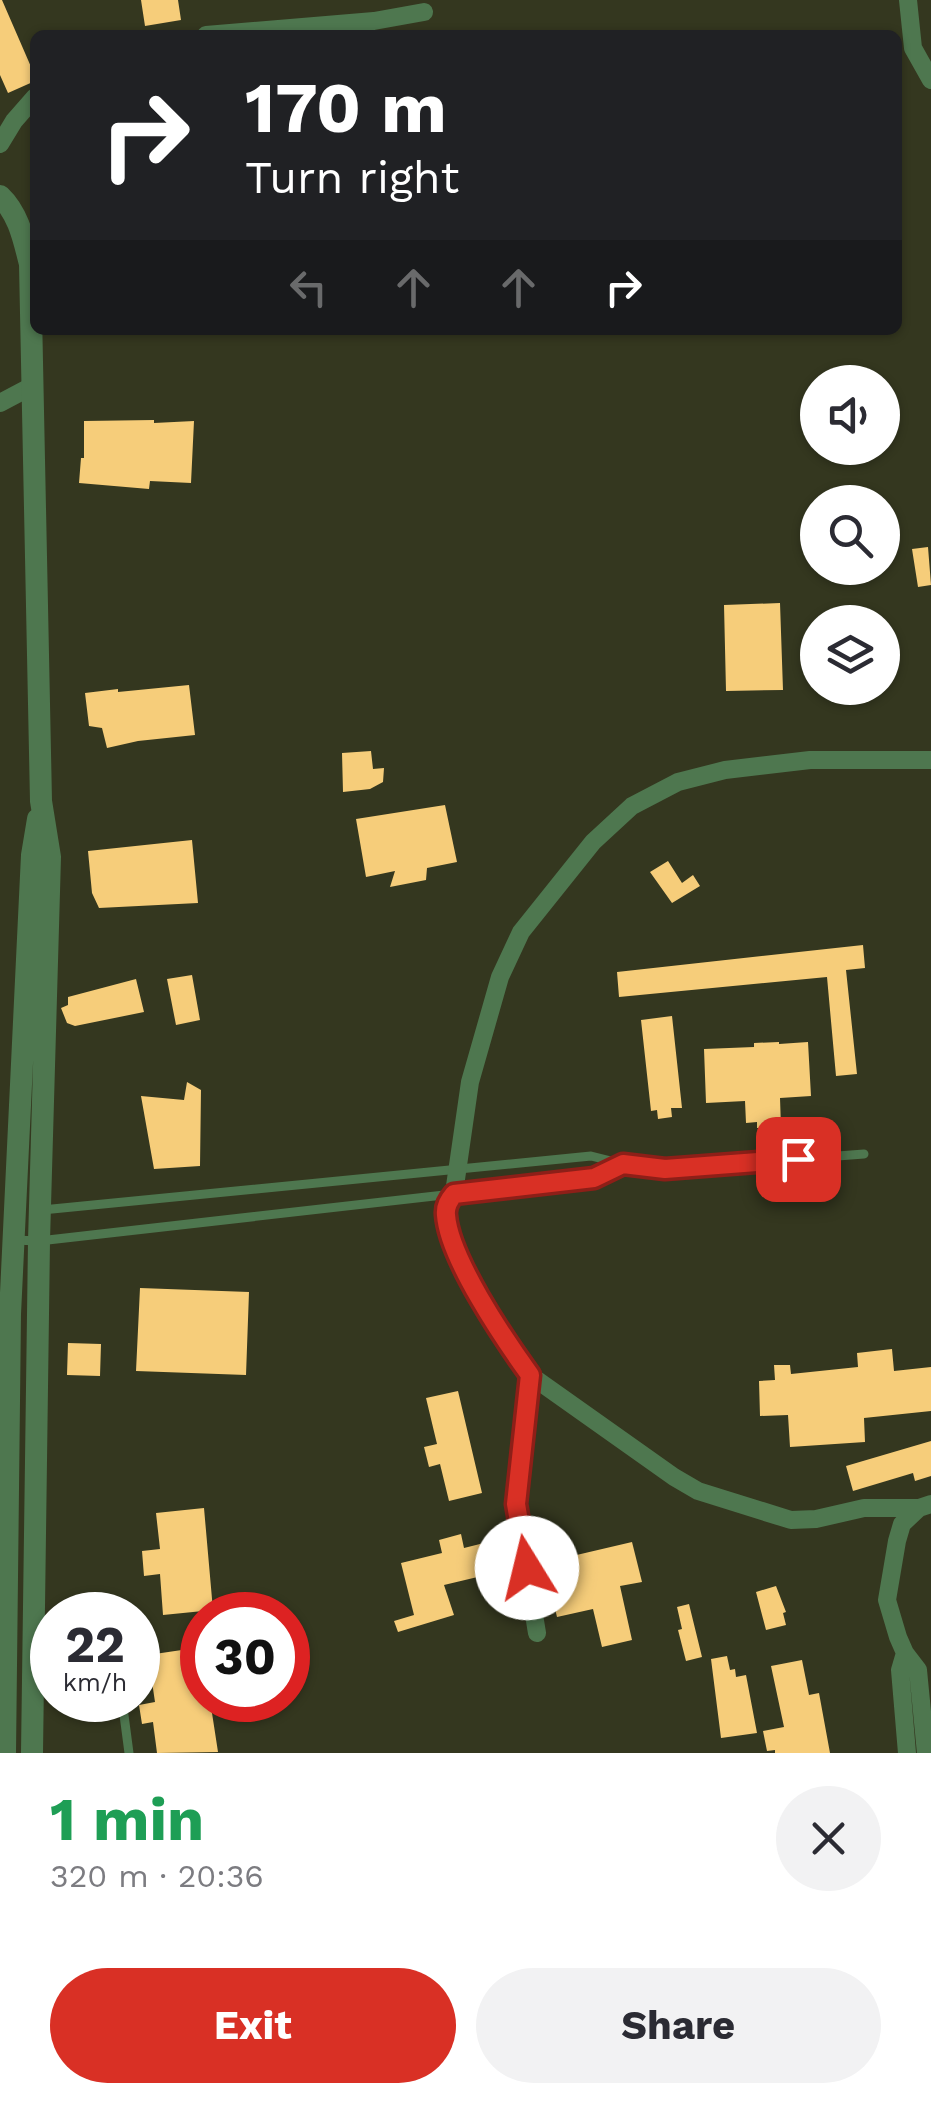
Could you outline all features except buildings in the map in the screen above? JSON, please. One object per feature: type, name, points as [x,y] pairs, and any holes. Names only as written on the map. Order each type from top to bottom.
[{"type":"street","points":[[908,0],[913,48],[931,80]]},
{"type":"street","points":[[266,30],[374,21],[424,12]]},
{"type":"street","points":[[0,144],[30,102]]},
{"type":"street","points":[[0,196],[20,227],[30,264]]},
{"type":"street","points":[[32,335],[41,801],[50,857],[39,1241],[32,1753]]},
{"type":"street","points":[[0,403],[34,385]]},
{"type":"street","points":[[925,1506],[864,1508],[792,1520],[698,1492],[530,1375],[500,1334],[463,1266],[450,1235],[446,1208],[454,1194],[470,1082],[500,977],[521,932],[593,842],[632,806],[678,782],[726,770],[810,760],[931,760]]},
{"type":"street","points":[[4,1753],[9,1244],[26,1026],[32,855],[41,801]]},
{"type":"street","points":[[530,1375],[516,1504],[537,1633]]},
{"type":"street","points":[[925,1506],[902,1524],[887,1600],[905,1653],[918,1670],[926,1753]]},
{"type":"street","points":[[905,1653],[900,1670],[907,1753]]},
{"type":"lane","points":[[14,1213],[591,1156],[665,1169],[864,1154]]},
{"type":"lane","points":[[9,1244],[594,1178],[623,1164]]},
{"type":"lane","points":[[124,1722],[128,1753]]},
{"type":"route","points":[[527,1568],[516,1504],[530,1375],[500,1334],[463,1266],[446,1215],[450,1200],[454,1194],[594,1178],[623,1164],[665,1169],[798,1159]]}]
